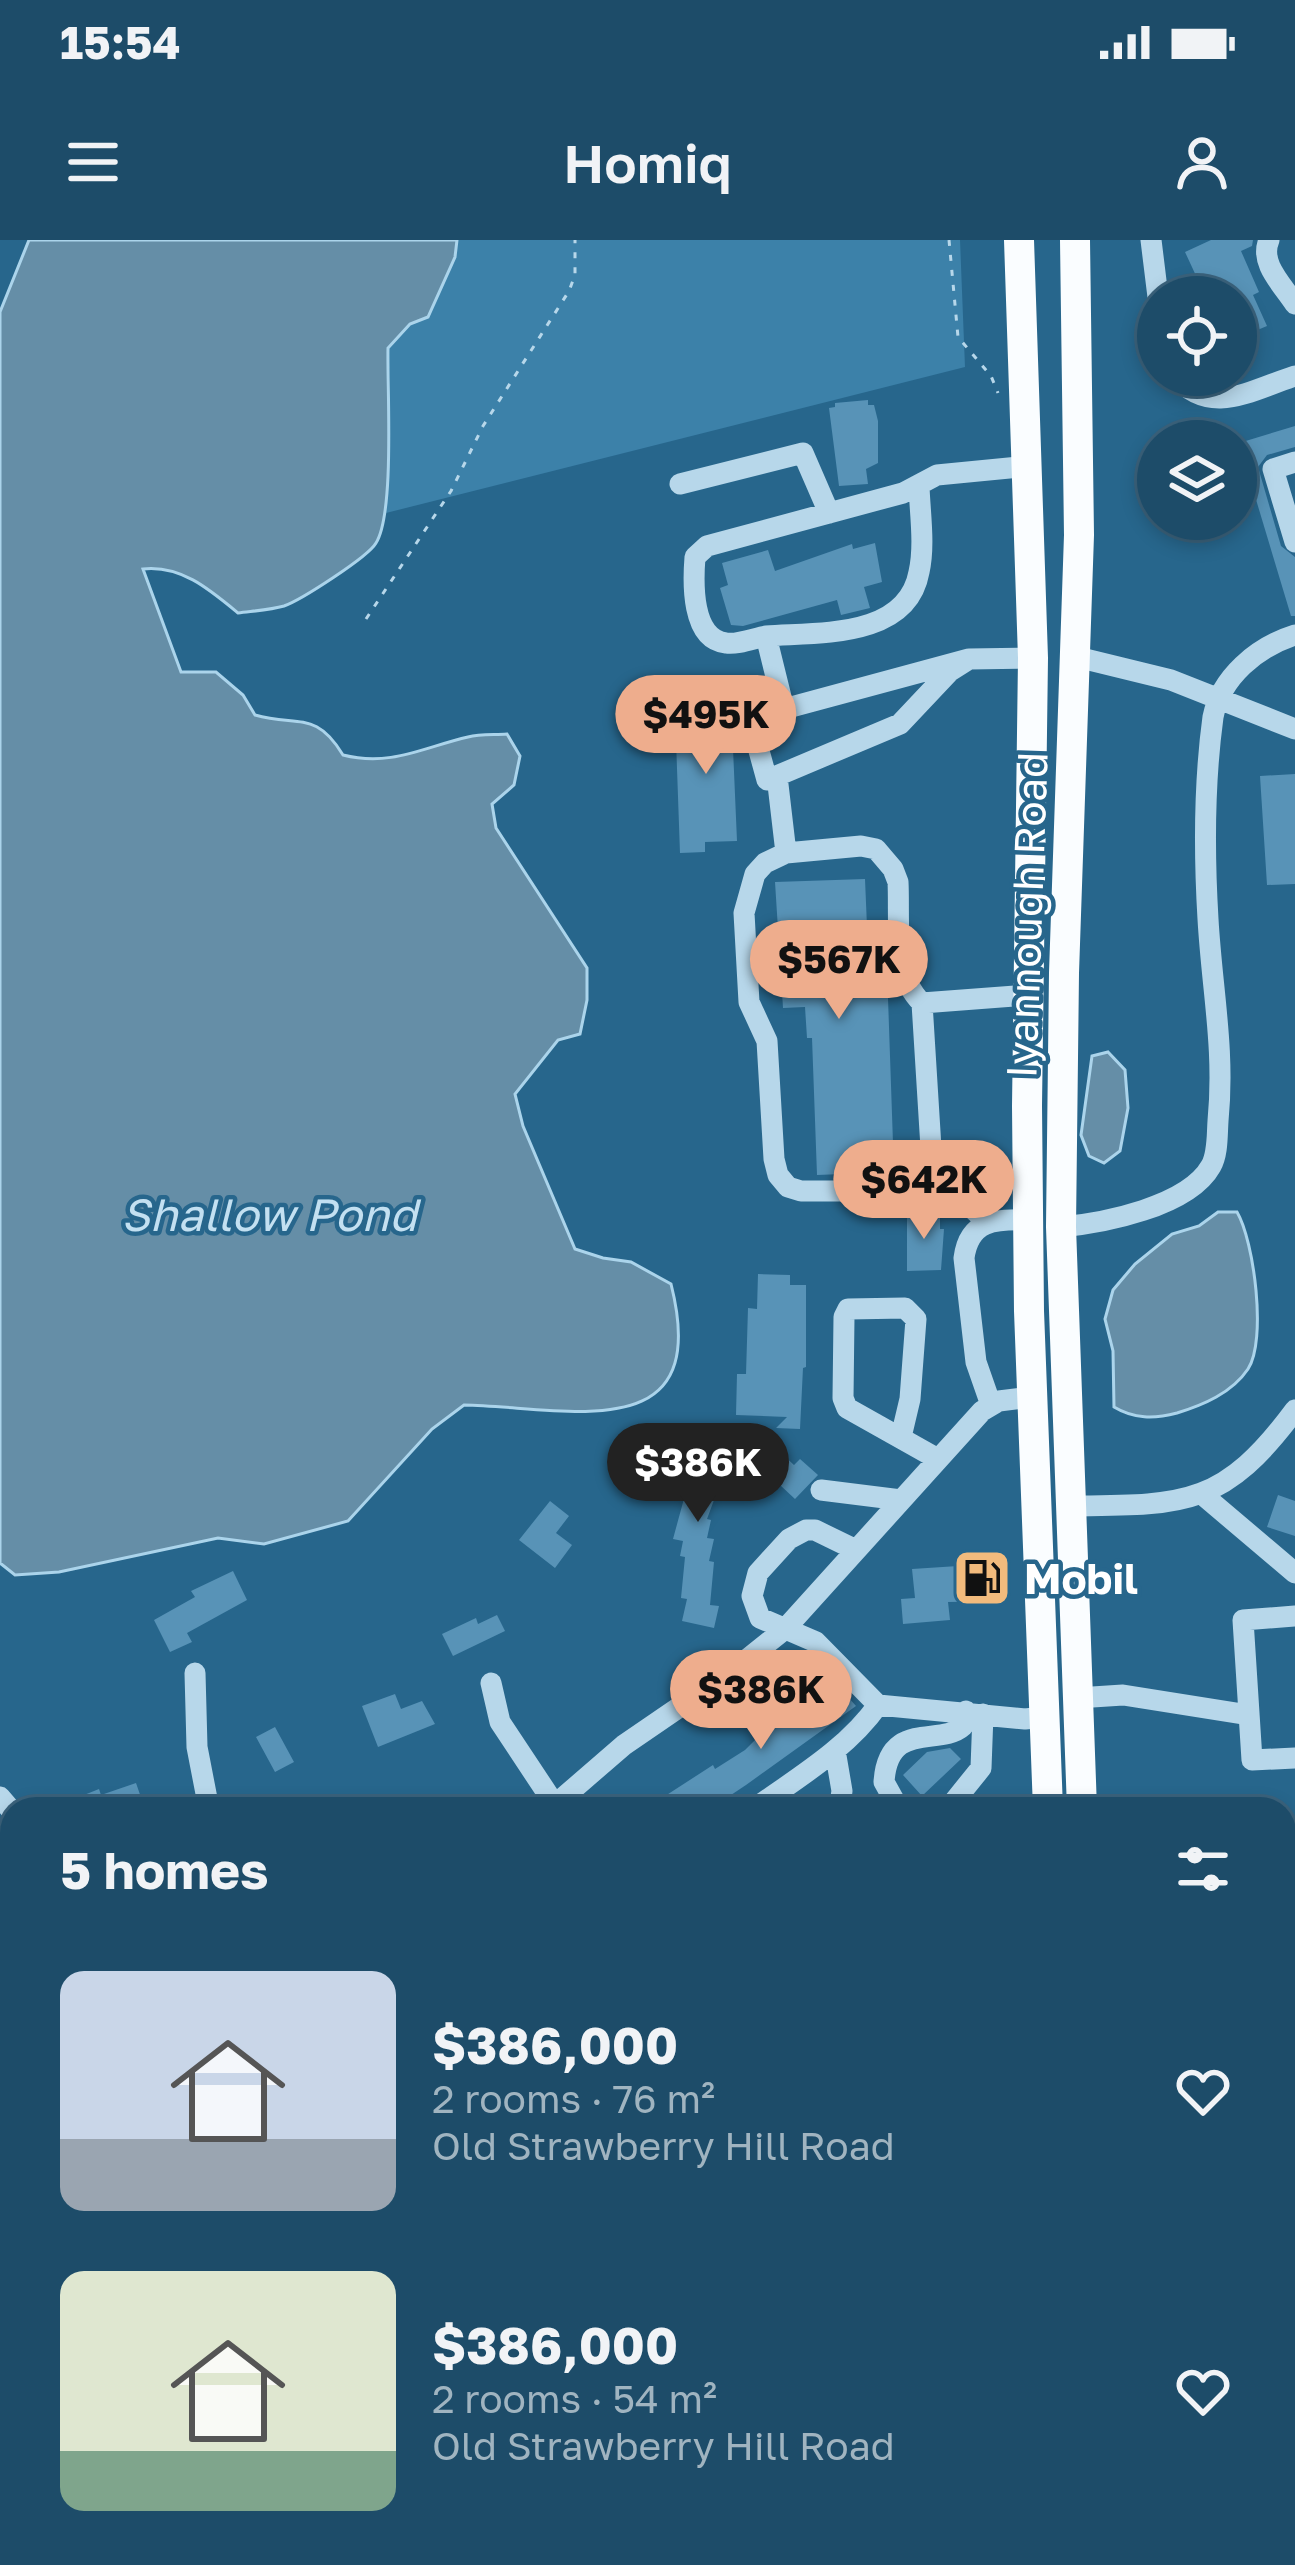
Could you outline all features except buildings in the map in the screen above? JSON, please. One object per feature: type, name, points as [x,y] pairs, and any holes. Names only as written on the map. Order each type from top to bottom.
[{"type":"main road","name":"Iyannough Road","points":[[1019,240],[1034,658],[1028,994],[1031,1397],[1047,1797]]},
{"type":"main road","name":"Iyannough Road","points":[[1076,240],[1077,657],[1064,973],[1061,1227],[1081,1797]]},
{"type":"street","points":[[1151,240],[1156,276]]},
{"type":"street","points":[[1269,240],[1266,261],[1295,304]]},
{"type":"street","points":[[1257,387],[1295,376]]},
{"type":"street","points":[[680,484],[803,452],[829,513]]},
{"type":"street","points":[[1295,462],[1273,469],[1295,542]]},
{"type":"street","points":[[920,486],[920,568],[905,604],[894,616],[726,644],[701,623],[693,583],[695,557],[707,546],[920,486],[937,475],[1029,466]]},
{"type":"street","points":[[1061,1227],[1141,1212],[1177,1194],[1209,1169],[1216,1145],[1223,1060],[1205,855],[1208,761],[1217,697],[1238,669],[1276,641],[1295,635]]},
{"type":"street","points":[[766,637],[784,709]]},
{"type":"street","points":[[1077,657],[1171,680],[1295,729]]},
{"type":"street","points":[[969,659],[950,670],[900,724],[766,780],[750,718],[969,659],[1034,658]]},
{"type":"street","points":[[777,776],[786,853]]},
{"type":"street","points":[[933,1180],[922,1003],[907,984],[898,882],[885,857],[861,846],[786,853],[765,863],[754,874],[744,913],[749,1001],[767,1041],[778,1175],[788,1187],[820,1193],[882,1191],[933,1180],[948,1186],[987,1222]]},
{"type":"street","points":[[922,1003],[1028,994]]},
{"type":"street","points":[[991,1405],[976,1362],[964,1258],[972,1231],[987,1222],[1028,1220]]},
{"type":"street","points":[[902,1437],[916,1319],[905,1308],[848,1309],[842,1398],[857,1417],[936,1458]]},
{"type":"street","points":[[564,1797],[624,1745],[735,1669],[784,1629],[936,1458],[991,1405],[1031,1397]]},
{"type":"street","points":[[1070,1506],[1135,1506],[1203,1495],[1250,1465],[1295,1409]]},
{"type":"street","points":[[821,1490],[901,1500]]},
{"type":"street","points":[[1203,1495],[1295,1573]]},
{"type":"street","points":[[856,1550],[826,1534],[806,1530],[775,1550],[758,1573],[752,1596],[760,1618],[816,1642],[878,1705],[1044,1717]]},
{"type":"street","points":[[1295,1616],[1243,1620],[1252,1760],[1295,1758]]},
{"type":"street","points":[[195,1672],[197,1747],[207,1797]]},
{"type":"street","points":[[491,1683],[500,1721],[547,1797]]},
{"type":"street","points":[[1077,1698],[1123,1695],[1249,1715]]},
{"type":"street","points":[[770,1797],[835,1750],[865,1724],[878,1705]]},
{"type":"street","points":[[892,1797],[884,1782],[892,1757],[914,1737],[954,1734],[975,1713]]},
{"type":"street","points":[[958,1797],[981,1768],[975,1713]]},
{"type":"street","points":[[835,1750],[841,1797]]},
{"type":"path","points":[[366,619],[451,491],[483,426],[569,291],[577,259],[575,240]]},
{"type":"path","points":[[949,240],[958,337],[991,376],[998,394]]},
{"type":"shaded area","points":[[457,240],[960,240],[965,367],[382,514],[388,348],[410,324],[428,317],[455,257]]},
{"type":"water","name":"Shallow Pond","points":[[29,240],[457,240],[455,257],[428,317],[410,324],[388,348],[386,506],[376,543],[333,578],[293,602],[238,613],[182,575],[143,569],[181,672],[216,672],[243,695],[255,715],[315,726],[343,755],[377,759],[473,736],[507,734],[520,756],[514,785],[492,804],[496,828],[587,968],[580,1034],[558,1040],[515,1094],[523,1126],[575,1249],[631,1262],[671,1284],[678,1337],[671,1373],[651,1396],[622,1408],[586,1411],[464,1405],[432,1429],[348,1521],[264,1544],[218,1538],[59,1572],[15,1575],[0,1563],[0,312]]},
{"type":"water","points":[[1108,1052],[1125,1070],[1128,1108],[1120,1151],[1104,1163],[1089,1156],[1081,1135],[1092,1056]]},
{"type":"water","points":[[1218,1212],[1237,1212],[1253,1267],[1257,1336],[1248,1369],[1225,1391],[1187,1410],[1152,1417],[1114,1407],[1113,1351],[1105,1319],[1113,1290],[1135,1264],[1172,1234],[1199,1226]]},
{"type":"place","name":"Mobil","points":[[982,1578]]}]
